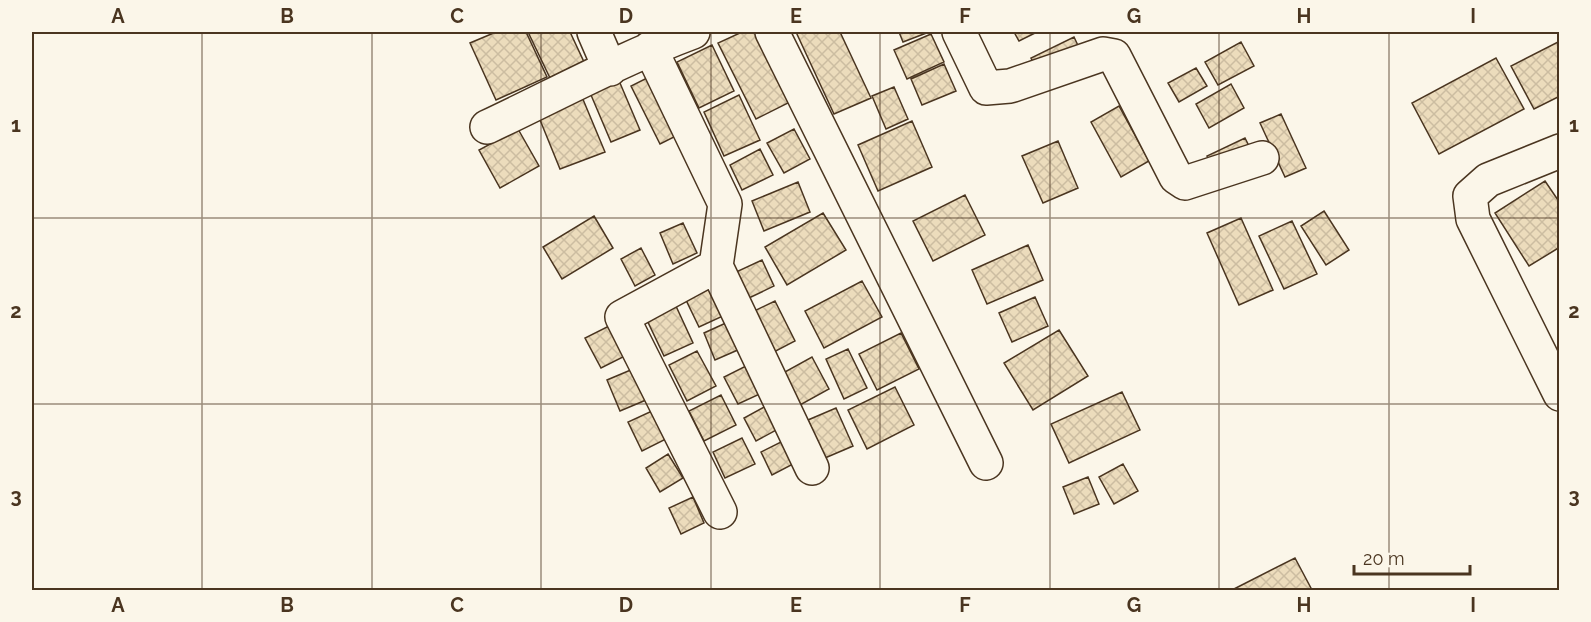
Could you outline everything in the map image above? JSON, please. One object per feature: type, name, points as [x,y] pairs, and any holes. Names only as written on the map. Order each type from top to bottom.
[{"type":"street","points":[[594,32],[610,69]]},
{"type":"street","points":[[487,126],[650,48],[693,32]]},
{"type":"street","points":[[772,32],[986,463]]},
{"type":"street","points":[[959,32],[986,88],[1010,87],[1103,54],[1114,56],[1176,177],[1185,183],[1262,158]]},
{"type":"street","points":[[650,48],[725,204],[716,266],[812,468]]},
{"type":"street","points":[[1560,151],[1488,180],[1470,196],[1473,219],[1560,394]]},
{"type":"street","points":[[716,266],[622,317],[720,512]]},
{"type":"building","points":[[496,32],[526,32],[547,77],[496,100],[470,43]]},
{"type":"building","points":[[528,32],[570,32],[584,62],[550,78]]},
{"type":"building","points":[[742,32],[761,32],[796,99],[756,119],[718,43]]},
{"type":"building","points":[[796,32],[840,32],[871,98],[834,114]]},
{"type":"building","points":[[899,32],[929,32],[903,42]]},
{"type":"building","points":[[1014,32],[1037,32],[1019,41]]},
{"type":"building","points":[[931,34],[944,62],[907,79],[894,50]]},
{"type":"building","points":[[1074,37],[1081,52],[1038,73],[1031,58]]},
{"type":"building","points":[[1560,41],[1560,96],[1534,109],[1511,66]]},
{"type":"building","points":[[1241,42],[1254,66],[1218,85],[1205,62]]},
{"type":"building","points":[[712,45],[734,91],[699,108],[677,62]]},
{"type":"building","points":[[1496,58],[1524,109],[1439,154],[1412,103]]},
{"type":"building","points":[[944,64],[956,91],[922,105],[911,79]]},
{"type":"building","points":[[1196,68],[1207,86],[1179,102],[1168,83]]},
{"type":"building","points":[[657,73],[686,131],[660,144],[631,86]]},
{"type":"building","points":[[617,76],[640,130],[611,142],[588,88]]},
{"type":"building","points":[[1231,84],[1244,108],[1209,128],[1196,104]]},
{"type":"building","points":[[894,87],[908,119],[886,129],[872,96]]},
{"type":"building","points":[[739,95],[760,140],[724,156],[704,112]]},
{"type":"building","points":[[582,97],[605,152],[560,169],[538,115]]},
{"type":"building","points":[[1119,106],[1149,161],[1121,177],[1091,122]]},
{"type":"building","points":[[1281,114],[1306,168],[1285,177],[1260,123]]},
{"type":"building","points":[[912,121],[932,167],[878,191],[858,145]]},
{"type":"building","points":[[518,129],[539,166],[500,188],[479,150]]},
{"type":"building","points":[[794,129],[810,159],[784,173],[767,143]]},
{"type":"building","points":[[1245,138],[1252,152],[1214,170],[1207,156]]},
{"type":"building","points":[[1058,141],[1078,188],[1043,203],[1022,156]]},
{"type":"building","points":[[760,149],[773,175],[742,190],[730,165]]},
{"type":"building","points":[[1545,181],[1560,203],[1560,247],[1529,266],[1495,213]]},
{"type":"building","points":[[798,182],[810,212],[764,231],[752,201]]},
{"type":"building","points":[[965,195],[985,235],[933,261],[913,221]]},
{"type":"building","points":[[1324,211],[1349,250],[1326,265],[1301,226]]},
{"type":"building","points":[[823,213],[846,250],[787,285],[765,247]]},
{"type":"building","points":[[594,216],[613,248],[562,279],[543,247]]},
{"type":"building","points":[[1241,218],[1273,290],[1239,305],[1207,233]]},
{"type":"building","points":[[1292,221],[1317,274],[1284,289],[1259,236]]},
{"type":"building","points":[[683,223],[697,253],[673,264],[660,233]]},
{"type":"building","points":[[1028,245],[1043,280],[987,304],[972,270]]},
{"type":"building","points":[[641,248],[655,275],[635,286],[621,259]]},
{"type":"building","points":[[762,260],[774,286],[749,298],[736,272]]},
{"type":"building","points":[[862,281],[882,317],[824,348],[805,311]]},
{"type":"building","points":[[709,289],[723,316],[699,327],[686,300]]},
{"type":"building","points":[[1035,297],[1048,326],[1012,342],[999,313]]},
{"type":"building","points":[[775,301],[795,341],[770,354],[750,313]]},
{"type":"building","points":[[675,304],[693,343],[664,356],[646,318]]},
{"type":"building","points":[[728,322],[740,349],[715,360],[704,333]]},
{"type":"building","points":[[611,325],[627,355],[601,368],[585,338]]},
{"type":"building","points":[[1059,330],[1088,376],[1033,410],[1004,363]]},
{"type":"building","points":[[901,333],[919,369],[877,390],[859,354]]},
{"type":"building","points":[[848,349],[867,388],[844,399],[826,359]]},
{"type":"building","points":[[697,351],[716,386],[687,401],[669,365]]},
{"type":"building","points":[[812,357],[829,389],[800,405],[783,373]]},
{"type":"building","points":[[748,365],[762,393],[738,404],[724,377]]},
{"type":"building","points":[[633,369],[646,400],[620,411],[607,380]]},
{"type":"building","points":[[895,387],[914,425],[867,449],[848,410]]},
{"type":"building","points":[[1122,392],[1140,430],[1069,463],[1051,424]]},
{"type":"building","points":[[721,395],[736,425],[704,441],[689,411]]},
{"type":"building","points":[[768,405],[780,428],[756,441],[744,418]]},
{"type":"building","points":[[836,408],[853,446],[825,458],[808,420]]},
{"type":"building","points":[[652,411],[666,439],[642,451],[628,422]]},
{"type":"building","points":[[742,438],[755,464],[725,478],[713,452]]},
{"type":"building","points":[[785,440],[797,462],[772,475],[761,452]]},
{"type":"building","points":[[668,454],[683,478],[660,492],[646,468]]},
{"type":"building","points":[[1123,464],[1138,491],[1114,504],[1099,477]]},
{"type":"building","points":[[1088,477],[1099,504],[1074,514],[1063,487]]},
{"type":"building","points":[[693,497],[704,523],[681,534],[669,508]]},
{"type":"building","points":[[1295,558],[1312,590],[1232,590]]}]
